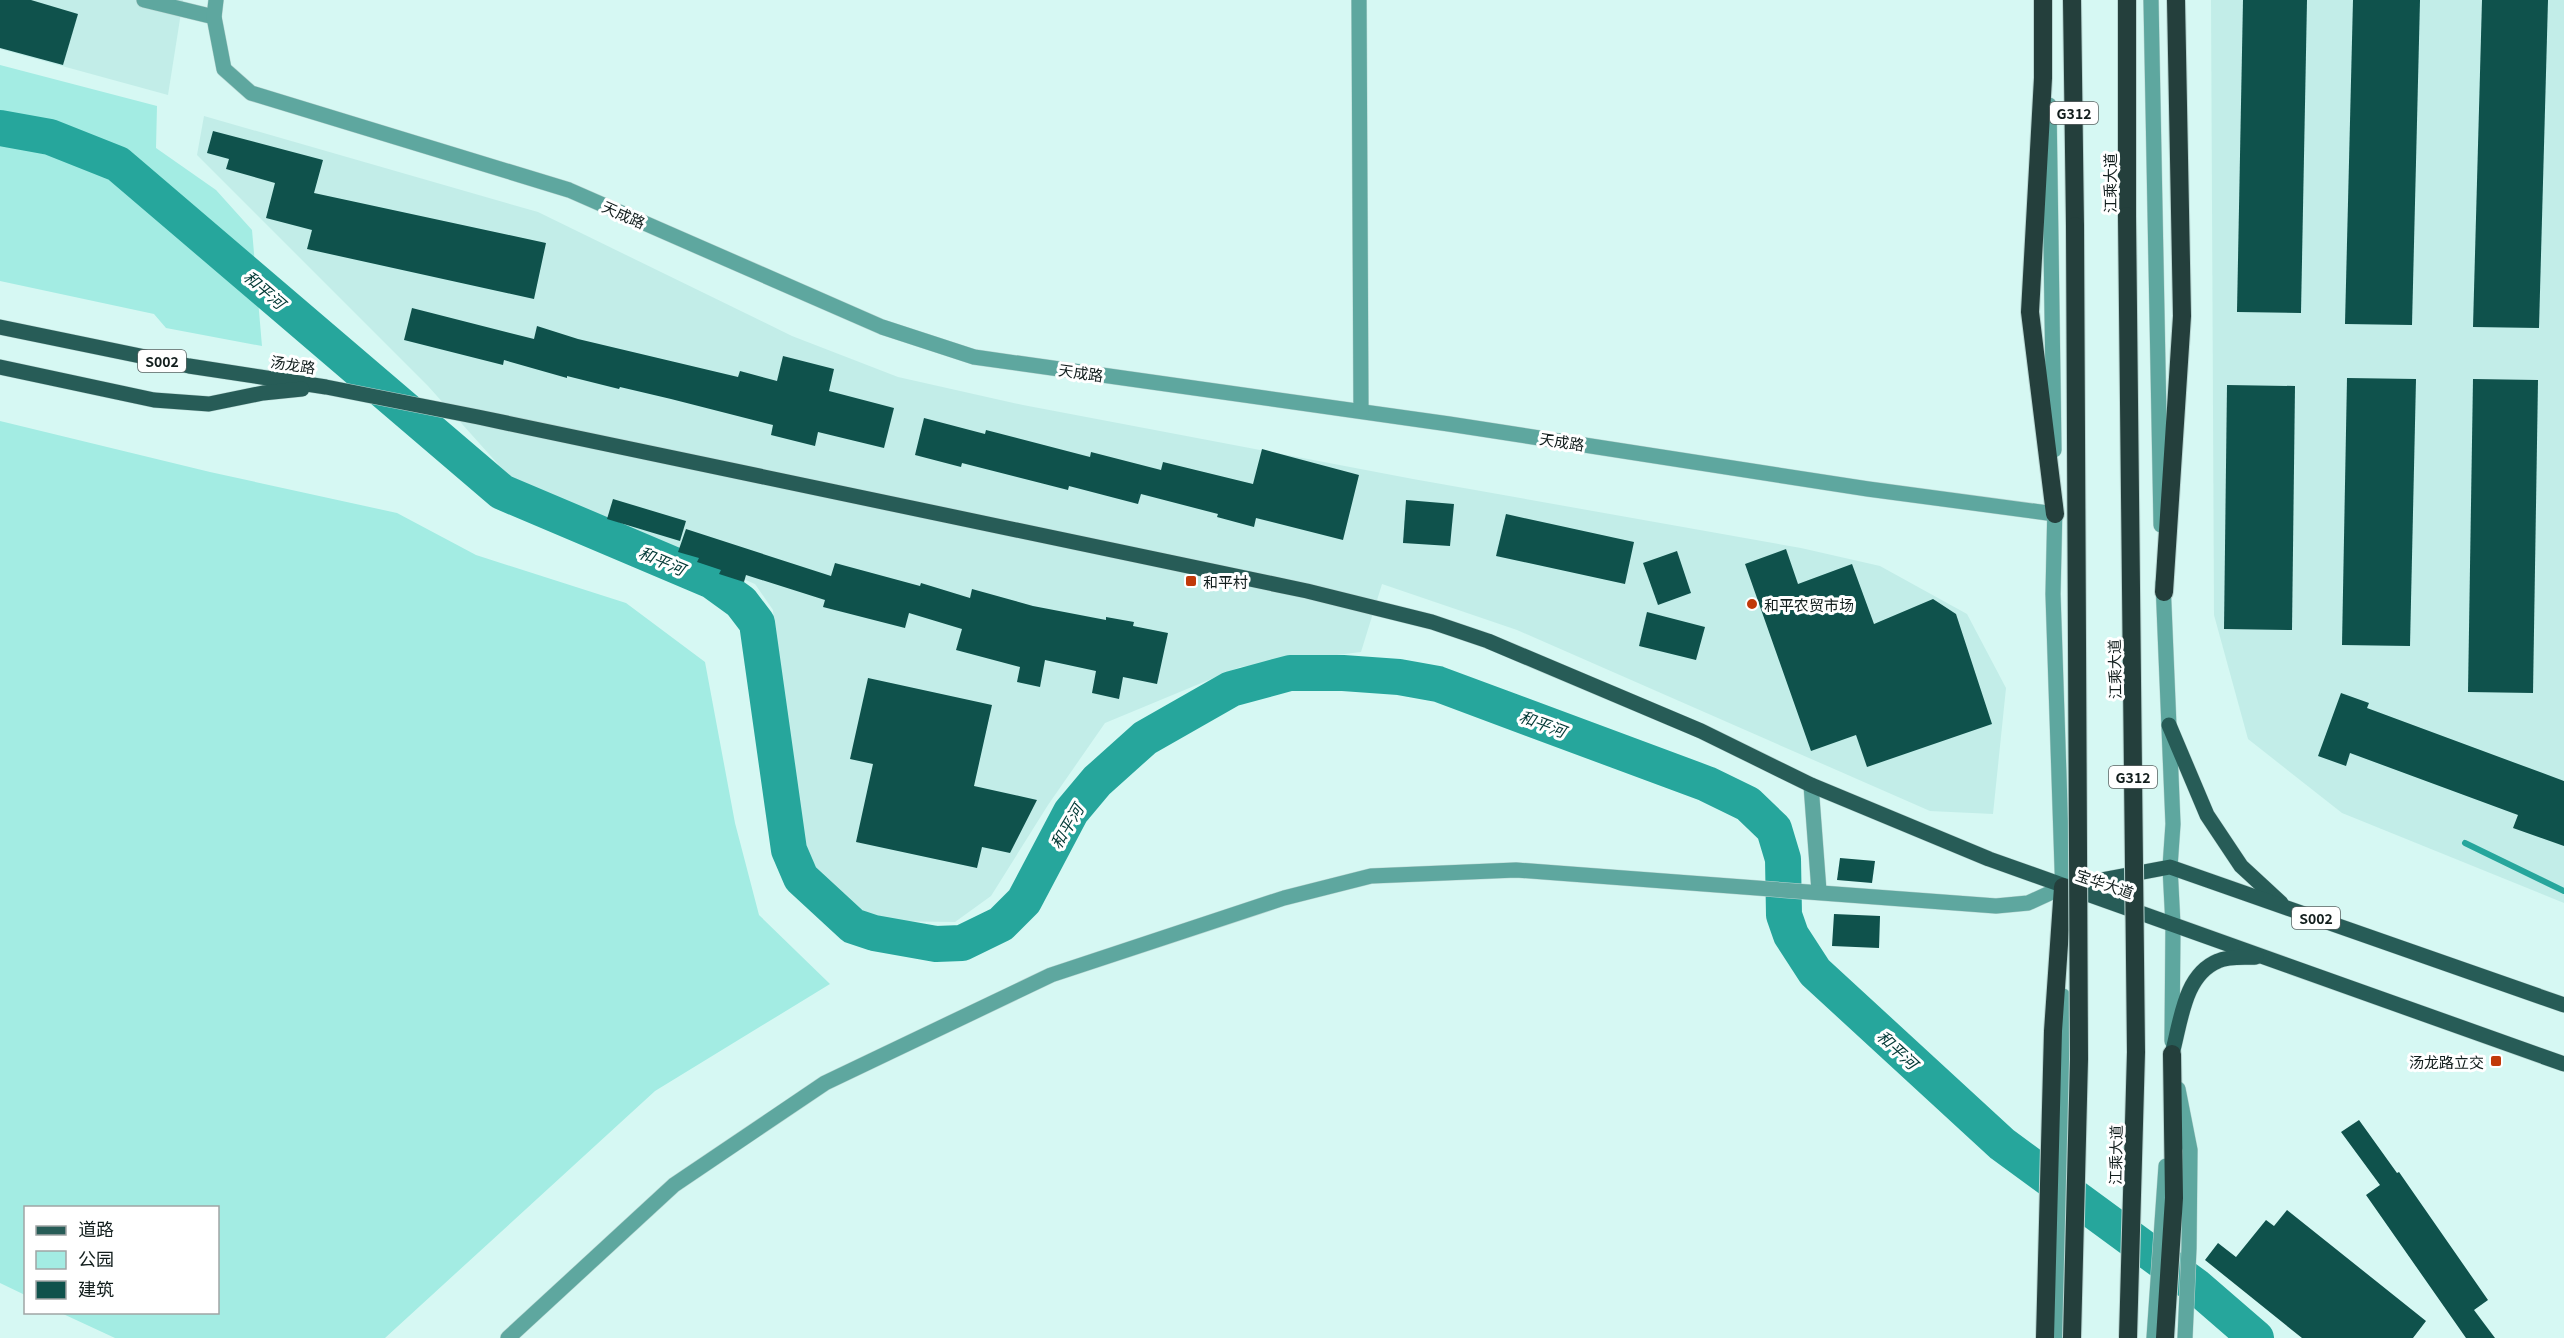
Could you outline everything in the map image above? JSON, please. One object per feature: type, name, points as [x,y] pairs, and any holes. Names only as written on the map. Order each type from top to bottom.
[{"type":"highway","points":[[2043,0],[2043,78],[2030,312],[2055,514]]},
{"type":"highway","name":"G312","points":[[2072,0],[2079,671],[2079,1036],[2072,1338]]},
{"type":"highway","name":"江乘大道","points":[[2127,0],[2136,1052],[2128,1338]]},
{"type":"highway","points":[[2163,592],[2182,316],[2176,0]]},
{"type":"highway","points":[[2045,1338],[2057,1148],[2054,1030],[2063,887]]},
{"type":"highway","points":[[2158,1337],[2174,1198],[2172,1054]]},
{"type":"main road","name":"汤龙路","points":[[0,327],[189,366],[326,387]]},
{"type":"main road","name":"汤龙路","points":[[0,367],[154,400],[209,404],[263,393],[326,387]]},
{"type":"main road","points":[[326,387],[1296,588],[1432,622],[1488,641],[1701,731],[1811,786],[2063,887]]},
{"type":"main road","points":[[2169,725],[2207,815],[2241,866],[2286,907]]},
{"type":"main road","name":"宝华大道","points":[[2063,887],[2170,867],[2564,1005]]},
{"type":"main road","name":"宝华大道","points":[[2063,887],[2564,1064]]},
{"type":"main road","points":[[2172,1054],[2190,987],[2202,969],[2220,959],[2260,956]]},
{"type":"street","points":[[144,0],[214,17]]},
{"type":"street","name":"天成路","points":[[216,0],[214,17],[224,69],[251,93],[569,190],[882,327],[974,357],[1361,411],[1868,489],[2055,514]]},
{"type":"street","points":[[1359,0],[1361,411]]},
{"type":"street","points":[[508,1338],[674,1185],[815,1090],[1051,975],[1284,898],[1371,876],[1516,870],[1996,906],[2028,903],[2063,887],[2053,594],[2055,514],[2050,0]]},
{"type":"street","points":[[2151,0],[2163,592],[2173,824],[2170,867],[2173,925],[2172,1054],[2158,1337]]},
{"type":"street","points":[[1811,786],[1819,891]]},
{"type":"street","points":[[2172,1054],[2190,1150],[2185,1338]]},
{"type":"street","points":[[2057,1148],[2060,1264],[2058,1338]]},
{"type":"shaded area","points":[[0,0],[183,0],[168,95],[0,49]]},
{"type":"shaded area","points":[[2211,0],[2564,0],[2564,903],[2342,813],[2248,739],[2214,615]]},
{"type":"shaded area","points":[[204,116],[538,212],[792,336],[898,377],[1023,405],[1413,479],[1801,548],[1880,566],[1967,614],[2006,688],[1993,814],[1930,811],[1517,630],[1382,584],[1361,652],[1240,667],[1105,723],[1048,805],[991,896],[955,922],[879,921],[818,886],[788,823],[773,610],[755,584],[514,482],[428,386],[197,155]]},
{"type":"green space","points":[[0,65],[157,106],[156,148],[216,190],[252,230],[262,346],[166,328],[154,314],[0,281]]},
{"type":"green space","points":[[0,421],[210,472],[397,513],[476,555],[626,603],[705,662],[735,823],[759,915],[830,984],[655,1091],[385,1338],[115,1338],[63,1314],[219,1314],[219,1206],[24,1206],[24,1295],[0,1283]]},
{"type":"building","points":[[0,0],[31,0],[78,14],[63,65],[0,48]]},
{"type":"building","points":[[2243,0],[2307,0],[2301,313],[2237,312]]},
{"type":"building","points":[[2353,0],[2420,0],[2412,325],[2345,324]]},
{"type":"building","points":[[2482,0],[2548,0],[2539,328],[2473,327]]},
{"type":"building","points":[[213,131],[323,160],[314,193],[546,243],[534,299],[307,249],[312,230],[266,218],[275,183],[226,169],[229,159],[207,153]]},
{"type":"building","points":[[412,308],[534,339],[537,326],[578,339],[738,377],[740,371],[777,381],[783,356],[834,369],[829,391],[894,408],[884,448],[818,432],[815,446],[771,435],[773,425],[620,387],[619,389],[567,376],[567,378],[504,360],[503,365],[404,340]]},
{"type":"building","points":[[2347,378],[2416,379],[2410,646],[2342,645]]},
{"type":"building","points":[[2473,379],[2538,380],[2533,693],[2468,692]]},
{"type":"building","points":[[2227,385],[2295,386],[2292,630],[2224,629]]},
{"type":"building","points":[[924,418],[985,434],[986,430],[1090,457],[1091,452],[1161,470],[1163,462],[1253,484],[1262,449],[1359,475],[1343,540],[1256,518],[1254,527],[1217,517],[1218,514],[1141,494],[1138,504],[1069,486],[1068,490],[962,463],[961,467],[915,455]]},
{"type":"building","points":[[613,499],[686,521],[680,541],[607,519]]},
{"type":"building","points":[[1406,500],[1454,504],[1450,546],[1403,543]]},
{"type":"building","points":[[1506,514],[1634,542],[1625,584],[1496,556]]},
{"type":"building","points":[[686,529],[831,576],[835,563],[920,586],[921,583],[970,598],[972,589],[1033,606],[1106,620],[1106,617],[1134,622],[1133,626],[1168,633],[1157,684],[1123,677],[1119,699],[1092,693],[1096,671],[1045,660],[1040,687],[1017,682],[1020,667],[956,650],[962,629],[909,613],[905,628],[823,607],[825,600],[746,575],[744,582],[719,574],[721,570],[697,562],[699,558],[678,552]]},
{"type":"building","points":[[1786,549],[1798,584],[1852,564],[1874,624],[1933,599],[1956,614],[1992,724],[1867,767],[1856,735],[1811,751],[1745,564]]},
{"type":"building","points":[[1677,551],[1691,593],[1658,605],[1643,563]]},
{"type":"building","points":[[1647,612],[1705,627],[1696,660],[1639,646]]},
{"type":"building","points":[[868,678],[992,705],[974,786],[1037,800],[1010,853],[982,847],[977,868],[856,842],[873,764],[850,759]]},
{"type":"building","points":[[2341,693],[2369,703],[2367,708],[2564,781],[2564,846],[2513,828],[2518,815],[2350,753],[2346,766],[2318,756]]},
{"type":"building","points":[[1840,858],[1875,861],[1872,883],[1837,880]]},
{"type":"building","points":[[1834,914],[1880,916],[1879,948],[1832,946]]},
{"type":"building","points":[[2359,1120],[2397,1173],[2399,1172],[2488,1300],[2474,1310],[2495,1338],[2466,1338],[2366,1195],[2380,1185],[2341,1132]]},
{"type":"building","points":[[2287,1210],[2426,1321],[2413,1338],[2302,1338],[2205,1260],[2218,1243],[2236,1257],[2266,1220],[2274,1226]]},
{"type":"waterway","name":"和平河","points":[[0,128],[50,137],[118,164],[502,492],[712,581],[741,602],[757,623],[789,850],[801,878],[853,926],[874,933],[936,944],[962,943],[1001,924],[1024,901],[1071,812],[1097,781],[1145,738],[1231,689],[1290,673],[1343,673],[1399,677],[1438,684],[1707,784],[1748,804],[1774,829],[1783,859],[1784,915],[1791,935],[1815,972],[2002,1144],[2197,1287],[2256,1338]]},
{"type":"waterway","points":[[2465,843],[2564,891]]},
{"type":"place","name":"和平村","points":[[1191,581]]},
{"type":"place","name":"和平农贸市场","points":[[1752,604]]},
{"type":"place","name":"汤龙路立交","points":[[2496,1061]]}]
